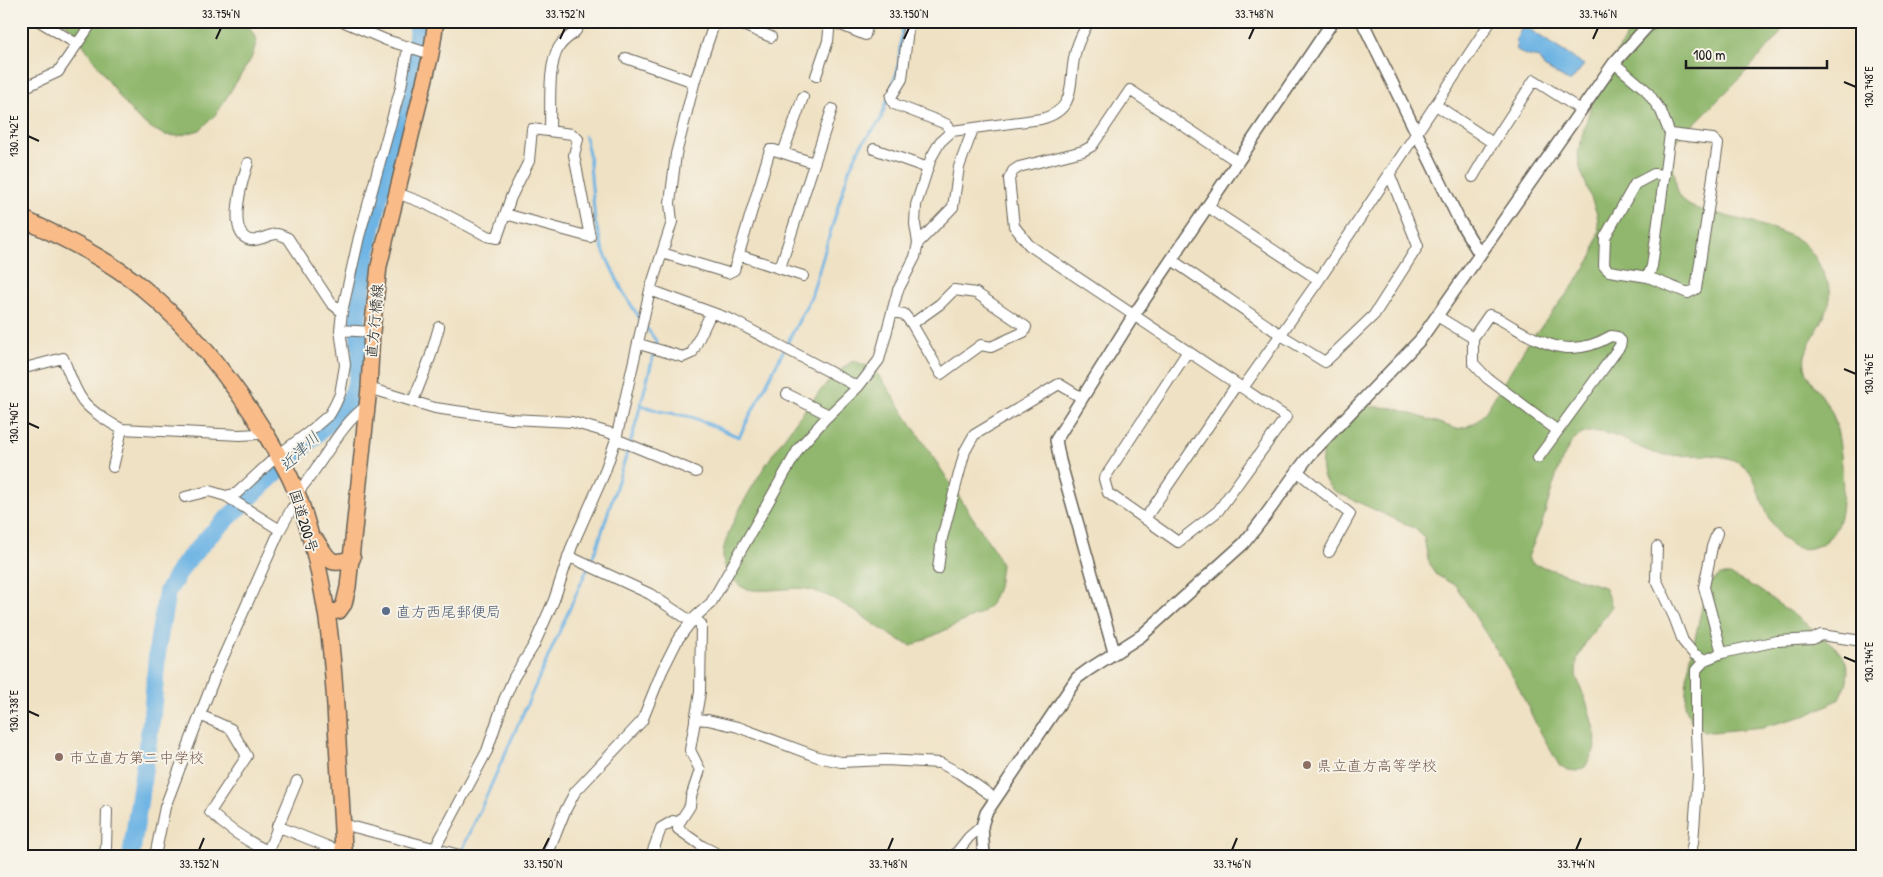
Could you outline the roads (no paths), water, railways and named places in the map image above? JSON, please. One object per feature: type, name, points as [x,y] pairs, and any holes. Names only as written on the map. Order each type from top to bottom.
[{"type":"highway","name":"国道200号","points":[[21,218],[81,247],[144,289],[175,319],[212,360],[247,405],[278,455],[296,494],[309,531],[327,612],[344,854]]},
{"type":"highway","points":[[309,531],[326,558],[333,562],[341,563],[352,558]]},
{"type":"main road","name":"直方行橋線","points":[[327,612],[339,611],[344,604],[352,558],[369,388],[368,332],[379,266],[430,54],[436,21]]},
{"type":"street","points":[[39,21],[77,44]]},
{"type":"street","points":[[21,89],[58,72],[93,21]]},
{"type":"street","points":[[342,21],[386,40],[430,54]]},
{"type":"street","points":[[550,131],[552,64],[559,46],[578,30],[581,21]]},
{"type":"street","points":[[434,852],[487,751],[504,700],[514,677],[534,645],[554,600],[568,556],[604,474],[617,437],[650,290],[672,222],[670,202],[676,154],[694,82],[715,21]]},
{"type":"street","points":[[733,21],[771,36]]},
{"type":"street","points":[[816,76],[828,41],[830,21],[865,35],[868,23]]},
{"type":"street","points":[[909,21],[902,79],[891,97],[894,104],[946,124],[952,131]]},
{"type":"street","points":[[547,856],[565,811],[575,792],[642,721],[662,671],[678,640],[693,620],[711,602],[799,448],[858,387],[879,360],[898,290],[915,257],[918,243],[915,224],[916,205],[928,168],[940,142],[952,131],[1041,119],[1053,116],[1062,110],[1068,100],[1076,50],[1089,21]]},
{"type":"street","points":[[1114,652],[1060,462],[1056,440],[1134,315],[1333,21]]},
{"type":"street","points":[[1362,21],[1459,220],[1479,253]]},
{"type":"street","points":[[1145,519],[1240,386],[1281,336],[1491,21]]},
{"type":"street","points":[[984,856],[982,826],[986,812],[1077,678],[1141,636],[1243,544],[1258,528],[1297,471],[1420,340],[1479,253],[1614,63],[1652,21]]},
{"type":"street","points":[[229,498],[237,493],[278,455],[330,414],[340,394],[346,365],[342,312],[359,237],[401,87],[408,47]]},
{"type":"street","points":[[626,58],[694,82]]},
{"type":"street","points":[[1614,63],[1646,90],[1660,111],[1670,134],[1652,266],[1648,277]]},
{"type":"street","points":[[1472,177],[1534,80],[1581,110]]},
{"type":"street","points":[[1188,351],[1104,479],[1108,493],[1178,542],[1218,510],[1286,417],[1188,351],[1029,245],[1014,226],[1010,178],[1013,171],[1019,167],[1082,151],[1092,146],[1130,90],[1238,162]]},
{"type":"street","points":[[783,153],[803,97]]},
{"type":"street","points":[[1436,105],[1493,143]]},
{"type":"street","points":[[780,268],[832,109]]},
{"type":"street","points":[[397,193],[426,204],[487,236],[497,238],[505,214],[511,197],[529,161],[532,129],[572,134],[578,139],[574,155],[590,238],[505,214]]},
{"type":"street","points":[[918,243],[953,207],[959,167],[973,129]]},
{"type":"street","points":[[1665,175],[1654,174],[1635,184],[1605,237],[1604,266],[1609,271],[1648,277],[1688,293],[1696,289],[1718,144],[1713,139],[1670,134]]},
{"type":"street","points":[[874,149],[928,168]]},
{"type":"street","points":[[662,253],[728,273],[734,270],[770,150],[814,163]]},
{"type":"street","points":[[248,163],[237,205],[238,221],[244,237],[252,240],[277,234],[288,238],[331,303],[342,312]]},
{"type":"street","points":[[1172,260],[1281,336],[1325,362],[1374,315],[1418,246],[1389,173]]},
{"type":"street","points":[[1208,207],[1319,280]]},
{"type":"street","points":[[738,255],[803,276]]},
{"type":"street","points":[[650,290],[732,320],[858,387]]},
{"type":"street","points":[[892,312],[904,314],[912,324],[941,374],[981,345],[990,347],[1024,332],[1026,327],[976,293],[960,290],[954,290],[940,304],[912,324]]},
{"type":"street","points":[[639,344],[683,357],[692,353],[710,313]]},
{"type":"street","points":[[1538,458],[1558,431],[1620,346],[1621,341],[1617,337],[1612,336],[1597,344],[1568,349],[1551,345],[1495,316],[1489,315],[1473,338],[1473,363],[1487,378],[1558,431]]},
{"type":"street","points":[[1437,316],[1473,338]]},
{"type":"street","points":[[413,402],[430,358],[439,327]]},
{"type":"street","points":[[342,330],[368,332]]},
{"type":"street","points":[[21,369],[63,358],[84,402],[122,429],[240,435],[258,434],[262,429]]},
{"type":"street","points":[[938,569],[942,538],[965,451],[974,435],[1059,384],[1082,398]]},
{"type":"street","points":[[369,388],[435,408],[511,419],[572,422],[617,437],[696,472]]},
{"type":"street","points":[[787,394],[829,415]]},
{"type":"street","points":[[154,856],[165,807],[217,670],[280,530],[292,508],[296,494],[309,481],[327,452],[357,412],[367,406]]},
{"type":"street","points":[[113,467],[122,429]]},
{"type":"street","points":[[1297,471],[1350,514],[1329,552]]},
{"type":"street","points":[[185,497],[209,491],[229,498],[280,530]]},
{"type":"street","points":[[1717,533],[1712,547],[1704,587],[1722,653]]},
{"type":"street","points":[[1657,547],[1656,579],[1683,641],[1694,654],[1705,660]]},
{"type":"street","points":[[568,556],[650,594],[701,624],[700,692],[690,750],[700,770],[690,806],[679,823],[678,829],[702,846],[722,856]]},
{"type":"street","points":[[1690,856],[1693,843],[1698,775],[1696,670],[1705,660],[1722,653],[1777,641],[1813,638],[1821,635],[1862,640]]},
{"type":"street","points":[[200,715],[231,729],[247,756],[210,812],[227,828],[267,853],[297,781]]},
{"type":"street","points":[[696,719],[738,726],[818,757],[840,762],[886,760],[940,763],[959,773],[989,794]]},
{"type":"street","points":[[104,856],[107,812]]},
{"type":"street","points":[[651,856],[661,828],[673,821],[679,823]]},
{"type":"street","points":[[343,824],[434,852],[463,856]]},
{"type":"street","points":[[277,826],[344,854]]},
{"type":"street","points":[[954,856],[982,826]]},
{"type":"water","points":[[1523,25],[1584,65],[1570,82],[1544,67],[1539,58],[1525,55],[1517,50],[1516,40]]},
{"type":"waterway","name":"近津川","points":[[131,856],[152,715],[158,644],[167,592],[184,564],[210,535],[337,415],[350,400],[357,381],[361,351],[357,322],[368,247],[383,181],[403,114],[413,67],[419,21]]},
{"type":"waterway","points":[[570,30],[573,21]]},
{"type":"waterway","points":[[892,87],[898,69],[903,21]]},
{"type":"waterway","points":[[641,405],[659,411],[692,417],[739,437],[811,297],[849,170],[861,145],[880,121],[888,98]]},
{"type":"waterway","points":[[585,136],[589,154],[595,221],[603,250],[622,290],[640,319]]},
{"type":"waterway","points":[[461,853],[597,547],[633,434],[657,342],[645,326]]},
{"type":"place","name":"直方西尾郵便局","points":[[386,611]]},
{"type":"place","name":"市立直方第二中学校","points":[[59,757]]},
{"type":"place","name":"県立直方高等学校","points":[[1307,765]]}]
